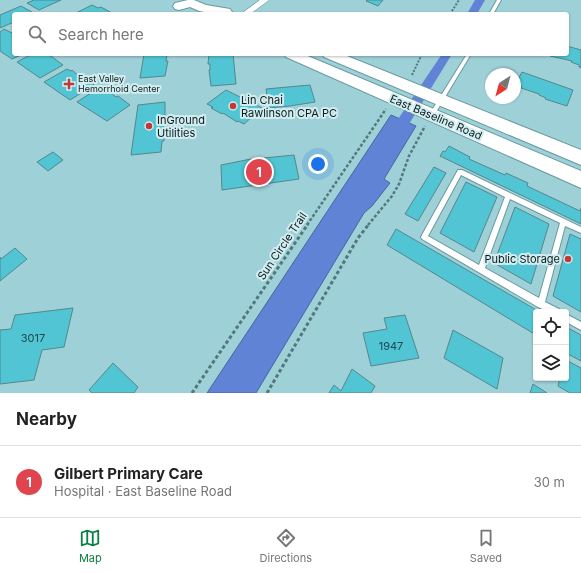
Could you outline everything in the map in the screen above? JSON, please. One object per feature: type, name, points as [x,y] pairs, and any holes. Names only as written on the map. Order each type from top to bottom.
[{"type":"main road","points":[[167,0],[194,12]]},
{"type":"main road","points":[[199,0],[227,12]]},
{"type":"main road","points":[[179,6],[191,3],[203,8],[224,12]]},
{"type":"main road","name":"East Baseline Road","points":[[295,56],[389,104],[431,116],[581,180]]},
{"type":"main road","name":"East Baseline Road","points":[[335,56],[407,82],[441,100],[581,158]]},
{"type":"street","points":[[248,12],[265,0]]},
{"type":"lane","points":[[492,12],[499,0]]},
{"type":"lane","points":[[431,116],[468,56]]},
{"type":"lane","points":[[550,309],[424,237],[460,172],[581,230]]},
{"type":"lane","points":[[481,269],[509,195]]},
{"type":"lane","points":[[541,304],[563,222]]},
{"type":"lane","points":[[569,320],[581,326]]},
{"type":"path","points":[[451,12],[459,0]]},
{"type":"path","points":[[407,82],[421,56]]},
{"type":"path","name":"Sun Circle Trail","points":[[192,393],[389,104]]},
{"type":"path","points":[[267,393],[358,238],[392,196],[399,184],[411,151],[431,116]]},
{"type":"water","points":[[391,115],[416,126],[384,179],[390,183],[372,206],[364,213],[256,393],[207,393]]},
{"type":"building","points":[[34,0],[61,0],[39,10],[27,3]]},
{"type":"building","points":[[383,0],[378,6],[366,1]]},
{"type":"building","points":[[92,5],[98,8],[101,7],[110,12],[78,12]]},
{"type":"building","points":[[21,6],[32,12],[12,12],[12,23],[0,28],[0,15]]},
{"type":"building","points":[[4,29],[12,33],[12,56],[19,56],[12,59],[0,51],[0,32]]},
{"type":"building","points":[[569,47],[581,50],[581,68],[579,65],[571,62],[572,61],[550,56],[569,56]]},
{"type":"building","points":[[28,56],[51,56],[63,65],[40,78],[17,62]]},
{"type":"building","points":[[144,56],[167,56],[166,61],[168,61],[165,76],[140,78]]},
{"type":"building","points":[[209,56],[233,56],[236,84],[211,86],[209,70],[210,64],[208,64]]},
{"type":"building","name":"East Valley Hemorrhoid Center","points":[[67,69],[72,70],[81,78],[83,77],[94,85],[70,100],[44,82]]},
{"type":"building","points":[[522,72],[573,90],[567,106],[545,99],[546,98],[539,94],[521,88]]},
{"type":"building","points":[[310,85],[315,102],[269,108],[266,89]]},
{"type":"building","points":[[100,87],[104,90],[106,89],[116,97],[118,96],[130,105],[107,121],[77,102]]},
{"type":"building","name":"Lin Chai Rawlinson CPA PC","points":[[226,90],[262,108],[244,124],[238,121],[237,122],[223,113],[222,114],[211,108],[213,107],[207,104]]},
{"type":"building","name":"InGround Utilities","points":[[165,102],[165,121],[163,122],[164,141],[162,141],[161,152],[131,155],[138,105]]},
{"type":"building","points":[[449,146],[470,157],[469,159],[505,175],[506,173],[528,183],[527,186],[580,211],[581,208],[581,224],[440,156]]},
{"type":"building","points":[[53,152],[63,160],[48,171],[37,162]]},
{"type":"building","points":[[294,155],[299,179],[222,190],[221,165],[251,159],[251,161]]},
{"type":"building","points":[[434,167],[446,173],[418,221],[405,214]]},
{"type":"building","points":[[466,182],[497,197],[474,252],[440,233]]},
{"type":"building","points":[[515,207],[549,224],[531,284],[494,263]]},
{"type":"building","points":[[396,229],[535,309],[533,309],[533,333],[387,245]]},
{"type":"building","points":[[570,234],[581,239],[581,312],[553,296]]},
{"type":"building","points":[[15,248],[27,259],[0,281],[0,257],[1,259]]},
{"type":"building","points":[[73,308],[64,347],[42,350],[34,380],[0,384],[0,330],[11,329],[15,315]]},
{"type":"building","points":[[405,315],[419,358],[371,366],[363,333],[387,329],[384,318]]},
{"type":"building","points":[[569,329],[581,335],[581,361],[569,355]]},
{"type":"building","points":[[453,330],[503,358],[497,389],[444,358]]},
{"type":"building","points":[[569,362],[581,368],[581,393],[570,393],[558,386],[559,381],[569,381]]},
{"type":"building","points":[[113,363],[138,387],[134,393],[92,393],[89,390]]},
{"type":"building","points":[[352,369],[375,386],[371,393],[329,393],[334,385],[341,391]]},
{"type":"building","points":[[533,384],[547,393],[530,393]]},
{"type":"waterway","points":[[473,12],[480,0]]},
{"type":"waterway","points":[[393,138],[446,56]]},
{"type":"place","name":"East Valley Hemorrhoid Center","points":[[69,84]]},
{"type":"place","name":"Lin Chai Rawlinson CPA PC","points":[[233,106]]},
{"type":"place","name":"InGround Utilities","points":[[149,126]]},
{"type":"place","name":"Gilbert Primary Care","points":[[259,172]]},
{"type":"place","name":"Public Storage","points":[[568,259]]}]
